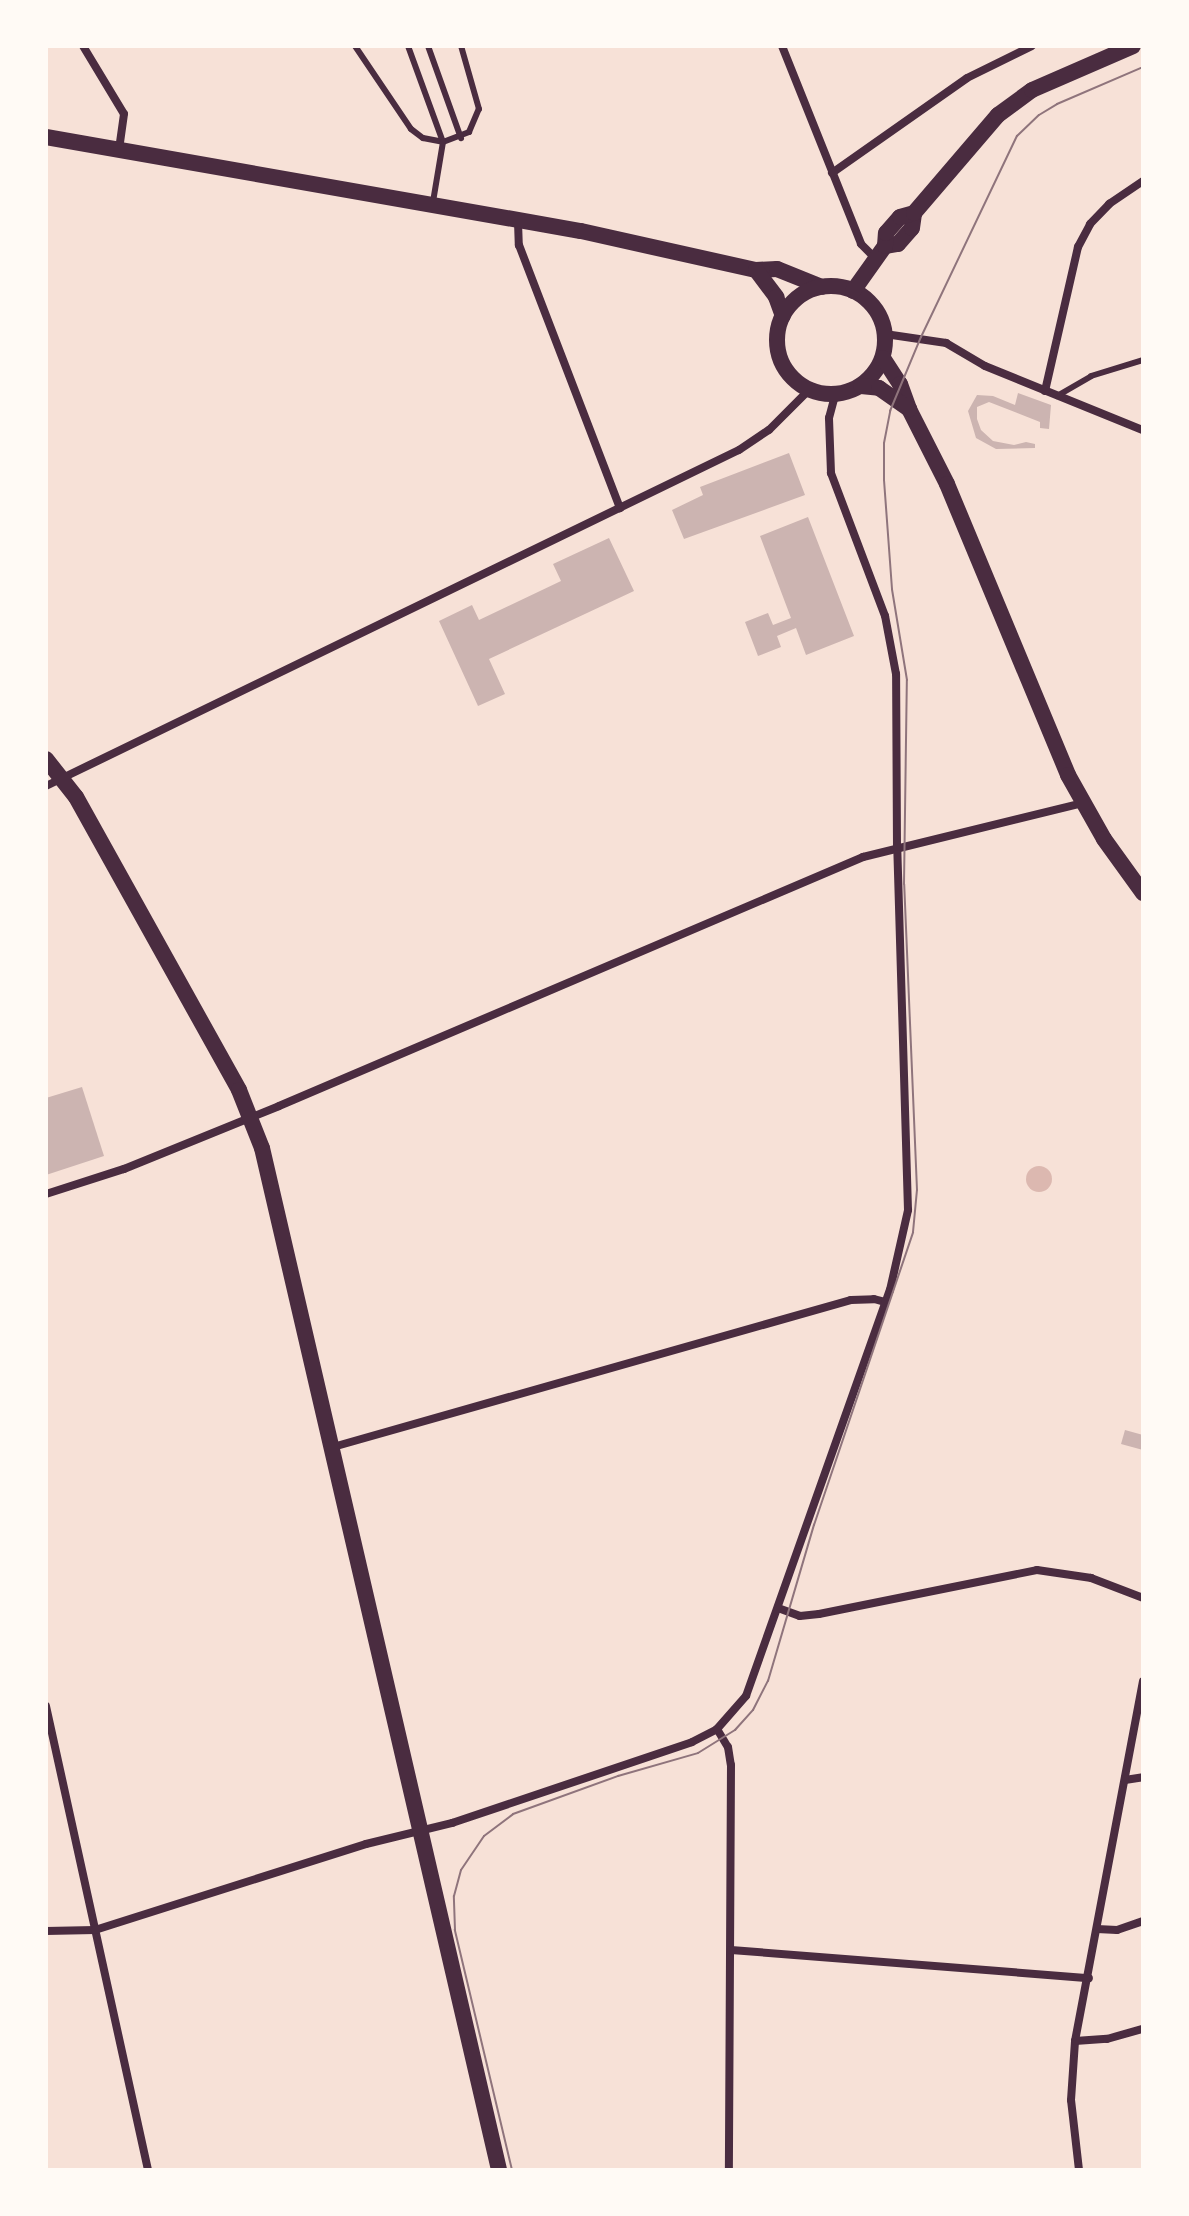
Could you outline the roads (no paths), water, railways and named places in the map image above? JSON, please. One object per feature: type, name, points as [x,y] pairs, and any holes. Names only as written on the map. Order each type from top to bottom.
[{"type":"main road","points":[[853,291],[880,252],[886,233],[900,217],[914,213],[979,134],[1014,101],[1052,80],[1133,46]]},
{"type":"main road","points":[[46,137],[581,231],[756,270],[777,269],[822,287],[853,291],[876,309],[885,334],[883,358],[874,374],[861,386],[835,395],[809,390],[792,379],[779,356],[777,336],[783,316],[801,295],[822,287]]},
{"type":"main road","points":[[756,270],[776,297],[783,316]]},
{"type":"main road","points":[[883,358],[900,384],[909,409],[947,484],[1083,803],[1117,859],[1143,893]]},
{"type":"main road","points":[[861,386],[879,388],[909,409]]},
{"type":"main road","points":[[46,759],[62,778],[251,1116],[264,1158],[333,1447],[499,2170]]},
{"type":"street","points":[[83,46],[124,114],[119,150]]},
{"type":"street","points":[[782,46],[861,244],[880,252]]},
{"type":"street","points":[[832,173],[967,78],[1032,46]]},
{"type":"street","points":[[1045,391],[1078,247],[1090,224],[1109,204],[1143,181]]},
{"type":"street","points":[[518,222],[519,245],[620,508]]},
{"type":"street","points":[[885,334],[946,343],[985,366],[1143,430]]},
{"type":"street","points":[[46,786],[756,440],[809,390]]},
{"type":"street","points":[[46,1931],[95,1930],[422,1830],[692,1742],[717,1729],[746,1696],[885,1302],[901,1249],[908,1196],[893,649],[882,605],[839,499],[830,466],[829,418],[835,395]]},
{"type":"street","points":[[46,1194],[124,1169],[863,857],[1083,803]]},
{"type":"street","points":[[333,1447],[851,1300],[885,1302]]},
{"type":"street","points":[[778,1608],[807,1616],[1037,1570],[1091,1578],[1143,1598]]},
{"type":"street","points":[[1079,2170],[1071,2100],[1075,2041],[1143,1681]]},
{"type":"street","points":[[46,1706],[148,2170]]},
{"type":"street","points":[[717,1729],[728,1747],[731,1764],[729,2170]]},
{"type":"street","points":[[1125,1780],[1143,1777]]},
{"type":"street","points":[[1097,1929],[1117,1930],[1143,1921]]},
{"type":"street","points":[[731,1950],[1089,1978]]},
{"type":"street","points":[[1075,2041],[1107,2039],[1143,2029]]},
{"type":"lane","points":[[355,46],[411,129],[423,138],[443,142],[461,138],[469,132],[479,109],[461,46]]},
{"type":"lane","points":[[408,46],[443,142],[432,206]]},
{"type":"lane","points":[[428,46],[461,138]]},
{"type":"lane","points":[[1057,396],[1091,376],[1143,360]]},
{"type":"tram line","points":[[512,2170],[455,1930],[454,1896],[461,1870],[484,1836],[513,1814],[618,1776],[698,1753],[735,1730],[753,1710],[768,1681],[814,1525],[913,1232],[917,1190],[904,884],[907,680],[892,589],[884,480],[884,443],[890,411],[921,337],[1017,136],[1039,115],[1057,104],[1143,67]]}]
